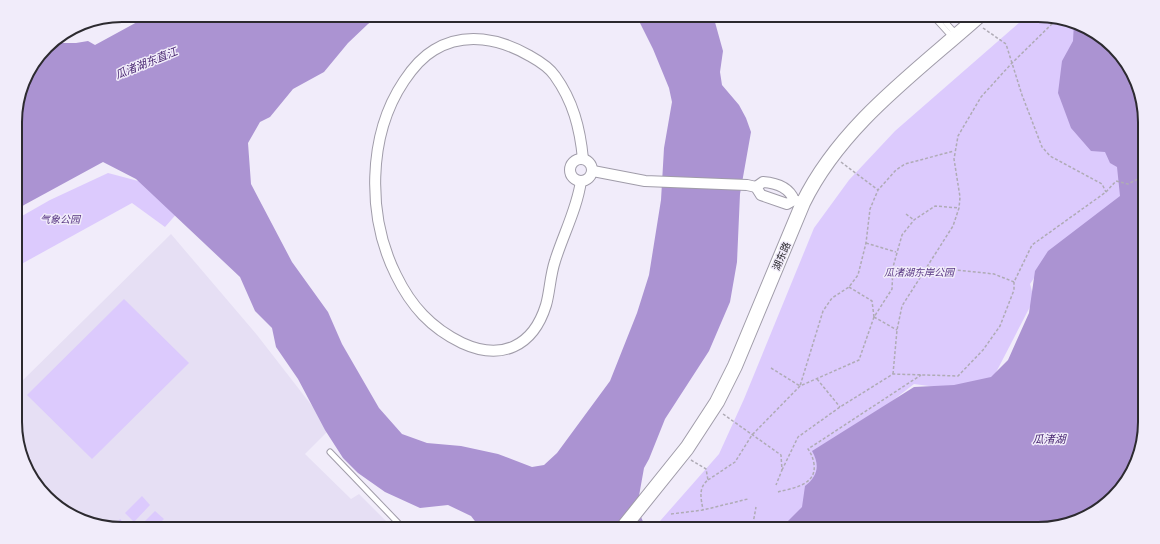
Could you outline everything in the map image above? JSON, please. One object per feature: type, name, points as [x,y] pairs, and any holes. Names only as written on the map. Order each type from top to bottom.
[{"type":"street","name":"湖东路","points":[[628,522],[682,455],[713,408],[735,366],[798,201],[832,155],[869,114],[972,22]]},
{"type":"street","points":[[581,181],[576,203],[554,264],[546,304],[537,326],[529,337],[518,346],[509,350],[499,352],[482,350],[449,337],[435,328],[420,315],[395,274],[383,240],[376,203],[377,155],[383,126],[395,95],[413,67],[434,50],[458,40],[478,38],[501,42],[515,47],[539,61],[554,74],[569,99],[580,130],[583,159]]},
{"type":"street","points":[[583,159],[590,162],[593,171],[588,179],[581,181],[574,179],[570,169],[576,160],[583,159]]},
{"type":"street","points":[[593,171],[645,181],[751,186],[763,182],[769,182],[791,192],[798,201],[787,204],[761,194],[751,186]]},
{"type":"lane","points":[[939,22],[955,37]]},
{"type":"lane","points":[[944,22],[955,37]]},
{"type":"lane","points":[[330,452],[397,522]]},
{"type":"path","points":[[981,22],[1006,44],[1011,64],[1042,146],[1050,156],[1102,184],[1106,192]]},
{"type":"path","points":[[893,374],[896,330],[902,306],[953,226],[959,208],[960,197],[954,159],[954,151],[958,136],[981,97],[1011,64],[1053,23]]},
{"type":"path","points":[[800,386],[823,311],[832,298],[850,287],[861,266],[866,243],[870,208],[878,190],[896,170],[905,164],[954,151]]},
{"type":"path","points":[[832,155],[878,190]]},
{"type":"path","points":[[776,485],[798,437],[840,407],[893,374],[958,376],[983,350],[1000,326],[1014,290],[1014,282],[1032,245],[1106,192],[1116,181],[1128,184],[1138,179]]},
{"type":"path","points":[[703,510],[700,491],[703,484],[735,462],[752,435],[800,386],[859,360],[874,317],[892,289],[893,267],[902,235],[914,220],[935,206],[959,208]]},
{"type":"path","points":[[906,214],[914,220]]},
{"type":"path","points":[[866,243],[897,252]]},
{"type":"path","points":[[927,267],[994,274],[1014,282]]},
{"type":"path","points":[[850,287],[872,301],[874,317]]},
{"type":"path","points":[[874,317],[896,330]]},
{"type":"path","points":[[771,368],[800,386]]},
{"type":"path","points":[[778,492],[803,484],[811,479],[814,473],[814,467],[811,452],[808,449],[922,375]]},
{"type":"path","points":[[816,378],[840,407]]},
{"type":"path","points":[[713,408],[781,455],[782,470]]},
{"type":"path","points":[[682,455],[706,469],[708,480]]},
{"type":"path","points":[[671,514],[703,510],[748,499]]},
{"type":"path","points":[[753,522],[756,507]]},
{"type":"shaded area","points":[[171,234],[257,335],[330,429],[305,454],[351,499],[359,494],[387,522],[115,522],[90,517],[72,509],[51,493],[35,472],[25,448],[23,435],[22,381]]},
{"type":"green space","name":"瓜渚湖东岸公园","points":[[1020,22],[1045,22],[1070,27],[1088,35],[1109,51],[1125,72],[1135,96],[1138,122],[1138,203],[1047,259],[1030,284],[1034,299],[990,384],[974,392],[914,384],[819,458],[824,477],[795,522],[659,522],[719,454],[744,399],[814,228],[849,180],[895,131]]},
{"type":"green space","name":"气象公园","points":[[108,173],[142,182],[179,211],[165,227],[132,203],[22,264],[22,216],[50,200]]},
{"type":"green space","points":[[124,299],[189,363],[92,459],[27,395]]},
{"type":"green space","points":[[142,496],[150,505],[134,522],[125,513]]},
{"type":"green space","points":[[155,511],[164,519],[161,522],[144,522]]},
{"type":"water","name":"瓜渚湖东直江","points":[[137,22],[371,22],[348,43],[324,72],[293,89],[270,117],[260,122],[248,143],[251,184],[292,262],[328,312],[342,344],[379,408],[402,434],[427,443],[461,446],[498,454],[532,467],[544,465],[557,453],[610,381],[637,313],[649,275],[661,200],[664,148],[672,102],[669,88],[653,49],[640,22],[715,22],[723,51],[720,72],[722,85],[739,105],[751,132],[740,194],[737,262],[730,302],[709,351],[665,419],[644,468],[637,507],[643,522],[476,522],[471,516],[448,505],[420,508],[385,492],[358,473],[343,458],[325,430],[298,379],[276,347],[272,328],[255,311],[240,277],[136,179],[103,162],[22,207],[22,115],[25,96],[32,78],[51,51],[61,43],[88,41],[95,45]]},
{"type":"water","name":"瓜渚湖","points":[[1074,29],[1088,35],[1109,51],[1125,72],[1135,96],[1137,109],[1138,422],[1133,454],[1125,472],[1113,488],[1094,505],[1070,517],[1045,522],[787,522],[802,507],[805,486],[815,474],[817,466],[815,456],[812,451],[914,387],[954,385],[991,377],[1008,360],[1029,313],[1035,271],[1048,251],[1120,196],[1117,167],[1110,163],[1105,152],[1091,151],[1071,128],[1058,93],[1062,61],[1073,41]]}]
